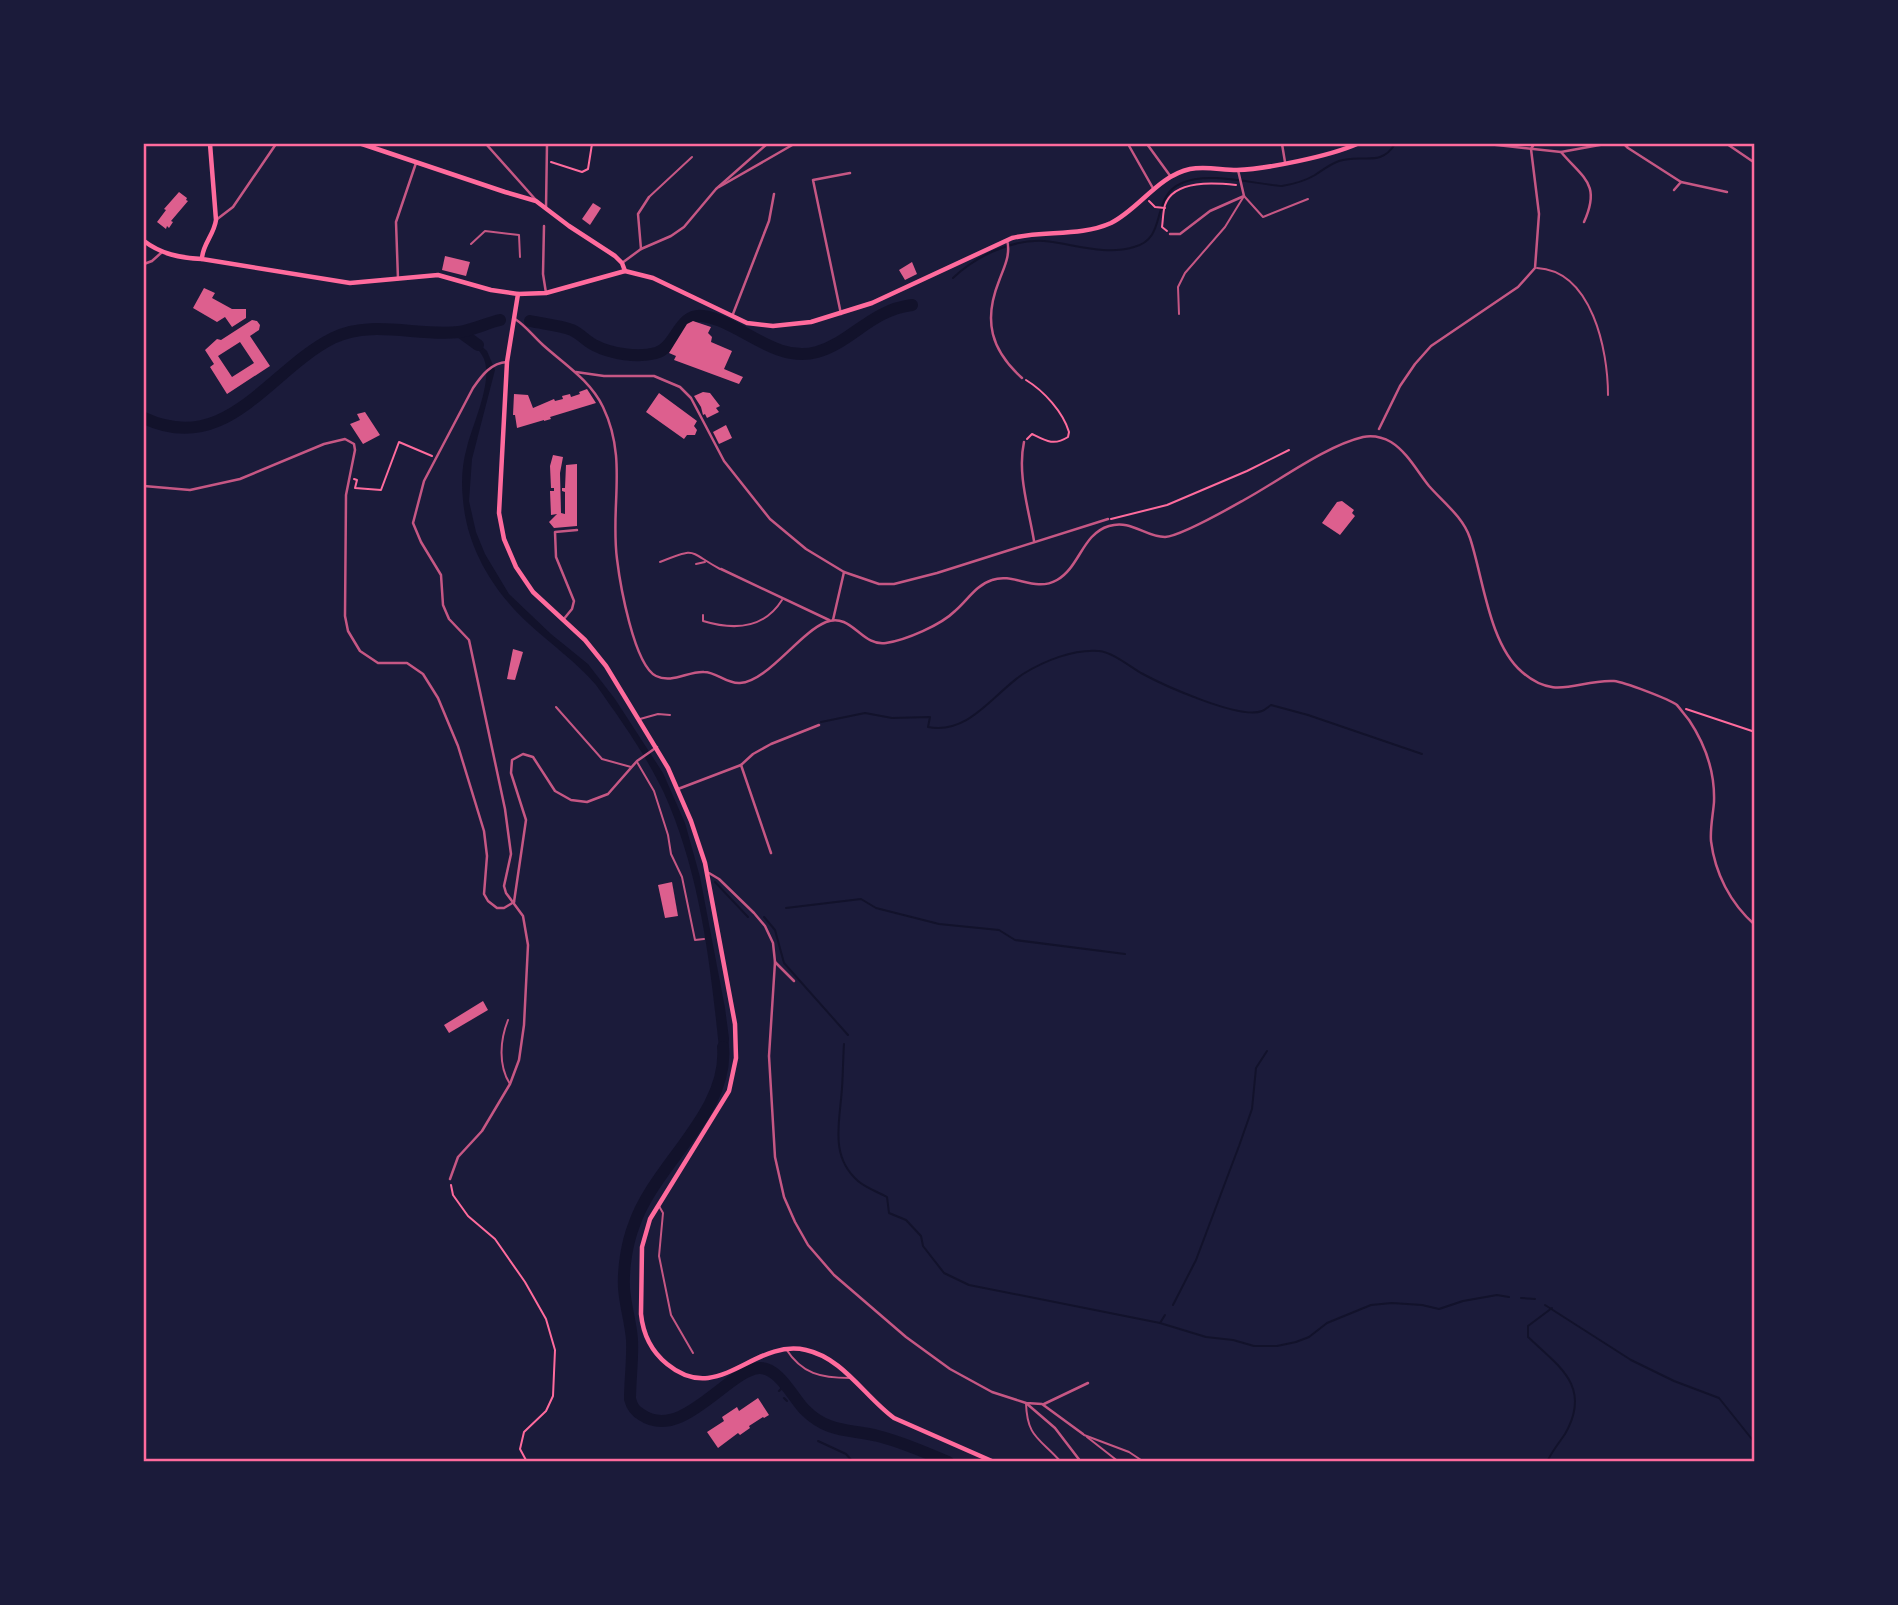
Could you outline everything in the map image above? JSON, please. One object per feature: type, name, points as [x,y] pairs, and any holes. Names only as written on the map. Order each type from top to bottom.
[{"type":"main road","points":[[202,259],[216,220],[210,144]]},
{"type":"main road","points":[[362,144],[537,201],[615,256],[625,271]]},
{"type":"main road","points":[[144,241],[161,252],[180,258],[202,259],[355,283],[438,275],[491,290],[546,293],[625,271],[653,278],[747,323],[773,326],[811,322],[841,314],[1025,235],[1080,232],[1097,228],[1120,218],[1171,177],[1189,169],[1238,170],[1333,152],[1357,144]]},
{"type":"main road","points":[[518,293],[507,362],[499,513],[502,530],[511,558],[521,576],[539,599],[599,656],[657,746],[678,789],[697,837],[707,873],[734,1024],[736,1058],[733,1080],[725,1100],[646,1228],[641,1274],[642,1326],[657,1355],[674,1370],[697,1379],[729,1374],[766,1353],[786,1348],[816,1352],[831,1361],[894,1418],[995,1461]]},
{"type":"street","points":[[216,220],[233,207],[276,144]]},
{"type":"street","points":[[486,144],[537,201]]},
{"type":"street","points":[[546,208],[547,144]]},
{"type":"street","points":[[622,263],[641,249],[684,227],[716,189],[766,144]]},
{"type":"street","points":[[716,189],[794,144]]},
{"type":"street","points":[[1128,144],[1154,190]]},
{"type":"street","points":[[1147,144],[1171,177]]},
{"type":"street","points":[[1282,144],[1285,162]]},
{"type":"street","points":[[1488,144],[1561,152],[1605,144]]},
{"type":"street","points":[[1379,429],[1400,386],[1431,346],[1518,287],[1535,268],[1539,214],[1531,149],[1534,144]]},
{"type":"street","points":[[1624,144],[1681,182],[1727,192]]},
{"type":"street","points":[[1727,144],[1755,163]]},
{"type":"street","points":[[1331,145],[1333,152]]},
{"type":"street","points":[[1561,152],[1590,184],[1593,199],[1584,222]]},
{"type":"street","points":[[398,279],[397,222],[416,162]]},
{"type":"street","points":[[1170,234],[1180,234],[1210,211],[1244,195],[1238,170]]},
{"type":"street","points":[[841,314],[813,180],[850,173]]},
{"type":"street","points":[[1674,190],[1681,182]]},
{"type":"street","points":[[732,317],[769,221],[774,194]]},
{"type":"street","points":[[641,249],[638,214],[649,197]]},
{"type":"street","points":[[544,226],[543,274],[546,293]]},
{"type":"street","points":[[1007,242],[1010,251],[993,297],[990,324],[1001,356],[1022,378]]},
{"type":"street","points":[[144,264],[152,261],[161,252]]},
{"type":"street","points":[[514,318],[576,372],[602,405],[614,438],[618,468],[616,555],[638,648],[651,673],[669,679],[709,672],[730,682],[745,682],[760,675],[819,625],[831,620]]},
{"type":"street","points":[[450,1179],[458,1157],[482,1131],[510,1084],[519,1060],[524,1025],[528,945],[523,916],[504,886],[511,854],[505,809],[469,639],[449,619],[443,605],[441,575],[413,523],[424,481],[473,388],[495,364],[507,362]]},
{"type":"street","points":[[576,372],[604,376],[654,376],[680,387],[691,398],[724,461],[770,519],[806,549],[844,572],[878,584],[894,584],[979,561],[1108,519]]},
{"type":"street","points":[[721,569],[831,620],[848,623],[872,642],[884,643],[946,619],[981,585],[990,580],[1007,578],[1038,585],[1059,579],[1068,571],[1091,537],[1102,528],[1117,524],[1128,525],[1155,535],[1173,536],[1244,500],[1330,451],[1362,438],[1378,436],[1400,449],[1463,524],[1470,538],[1482,591],[1502,643],[1518,668],[1536,682],[1551,687],[1573,688],[1620,682],[1677,705],[1699,736],[1710,767],[1714,802],[1711,834],[1719,872],[1733,901],[1755,925]]},
{"type":"street","points":[[144,486],[190,490],[240,479],[324,444],[345,439],[354,444],[346,495],[344,581],[348,631],[360,651],[378,663],[407,663],[423,674],[458,746],[484,831],[487,856],[484,894],[497,908],[504,908],[514,902]]},
{"type":"street","points":[[1024,442],[1023,476],[1034,541]]},
{"type":"street","points":[[563,620],[572,609],[574,601],[556,557],[555,531],[577,530]]},
{"type":"street","points":[[831,620],[844,572]]},
{"type":"street","points":[[678,789],[741,765],[753,754],[771,744],[819,726]]},
{"type":"street","points":[[514,902],[526,820],[511,773],[512,760],[523,754],[533,757],[555,791],[562,797],[593,802],[608,794],[642,755],[657,746]]},
{"type":"street","points":[[741,765],[771,853]]},
{"type":"street","points":[[707,873],[719,879],[761,920],[773,943],[775,962],[769,1039],[775,1157],[784,1197],[801,1234],[816,1256],[834,1275],[906,1336],[950,1369],[992,1392],[1026,1403],[1042,1404],[1088,1383]]},
{"type":"street","points":[[775,962],[794,981]]},
{"type":"street","points":[[1026,1403],[1055,1428],[1081,1461]]},
{"type":"street","points":[[1042,1404],[1083,1434]]},
{"type":"lane","points":[[649,197],[692,157]]},
{"type":"lane","points":[[1179,314],[1178,287],[1185,273],[1225,227],[1244,195],[1262,217],[1308,199]]},
{"type":"lane","points":[[471,244],[485,231],[519,236],[520,257]]},
{"type":"lane","points":[[1535,268],[1549,269],[1560,274],[1583,296],[1604,347],[1608,395]]},
{"type":"lane","points":[[660,562],[687,551],[694,552],[721,569]]},
{"type":"lane","points":[[696,564],[707,562]]},
{"type":"lane","points":[[703,615],[703,621],[722,627],[738,628],[764,619],[783,599]]},
{"type":"lane","points":[[556,707],[602,759],[632,767]]},
{"type":"lane","points":[[639,719],[670,715]]},
{"type":"lane","points":[[637,761],[654,791],[671,854],[682,877],[695,940],[704,939]]},
{"type":"lane","points":[[509,1020],[502,1035],[502,1050],[504,1073],[510,1084]]},
{"type":"lane","points":[[659,1205],[663,1213],[659,1256],[671,1315],[693,1353]]},
{"type":"lane","points":[[786,1348],[798,1366],[827,1378],[850,1378]]},
{"type":"lane","points":[[1026,1403],[1026,1422],[1033,1433],[1061,1461]]},
{"type":"lane","points":[[1083,1434],[1119,1461]]},
{"type":"lane","points":[[1083,1434],[1129,1452],[1144,1461]]},
{"type":"path","points":[[547,162],[582,172],[588,169],[592,144]]},
{"type":"path","points":[[1170,234],[1162,227],[1168,199],[1186,187],[1203,183],[1232,185]]},
{"type":"path","points":[[1145,198],[1155,207],[1165,208]]},
{"type":"path","points":[[1022,378],[1037,387],[1062,416],[1069,432],[1068,436],[1059,442],[1047,443],[1032,434],[1024,442]]},
{"type":"path","points":[[349,479],[357,480],[355,488],[381,490],[399,442],[436,458]]},
{"type":"path","points":[[1108,519],[1167,505],[1226,481],[1289,450]]},
{"type":"path","points":[[1677,705],[1755,732]]},
{"type":"path","points":[[450,1179],[455,1198],[468,1216],[495,1239],[547,1319],[555,1350],[553,1396],[546,1411],[524,1432],[520,1449],[527,1461]]},
{"type":"path","points":[[144,1457],[146,1461]]},
{"type":"shaded area","points":[[467,333],[487,351],[495,370],[472,459],[469,501],[476,532],[485,554],[509,594],[588,664],[615,699],[663,773],[685,823],[700,877],[725,1008],[729,1038],[728,1060],[719,1062],[712,983],[702,918],[687,854],[664,793],[641,751],[596,685],[516,611],[493,583],[476,552],[466,518],[462,480],[467,447],[484,391],[486,368],[480,352],[462,337]]},
{"type":"building","points":[[179,192],[188,201],[166,229],[157,222]]},
{"type":"building","points":[[593,203],[601,208],[590,225],[582,219]]},
{"type":"building","points":[[445,256],[470,262],[466,276],[442,270]]},
{"type":"building","points":[[912,262],[917,274],[905,280],[899,270]]},
{"type":"building","points":[[204,288],[215,293],[212,298],[232,309],[246,309],[246,318],[232,327],[225,317],[217,322],[193,308]]},
{"type":"building","points":[[252,320],[257,321],[259,330],[250,336],[270,366],[227,394],[210,367],[214,364],[205,350],[217,339],[221,340]],"holes":[[[240,342],[254,363],[232,377],[218,356]]]},
{"type":"building","points":[[693,321],[711,327],[708,333],[712,337],[711,342],[732,351],[724,369],[743,377],[739,384],[674,360],[676,356],[669,353],[687,324]]},
{"type":"building","points":[[587,389],[596,403],[517,428],[513,415],[514,394],[528,395],[533,408],[554,399],[563,399],[562,396],[580,394],[579,392]]},
{"type":"building","points":[[703,392],[710,393],[720,406],[716,408],[719,412],[707,418],[694,396]]},
{"type":"building","points":[[659,393],[697,421],[694,426],[697,430],[695,435],[687,435],[684,439],[646,412]]},
{"type":"building","points":[[365,412],[380,435],[363,444],[350,424],[360,420],[357,414]]},
{"type":"building","points":[[726,425],[732,438],[719,444],[713,432]]},
{"type":"building","points":[[553,455],[563,457],[560,473],[561,513],[565,514],[565,492],[562,488],[565,488],[566,465],[577,464],[577,526],[554,528],[549,522],[557,514],[551,515],[550,491],[554,491],[554,488],[551,488],[550,466]]},
{"type":"building","points":[[1342,501],[1354,510],[1352,513],[1355,516],[1340,535],[1322,523],[1337,502]]},
{"type":"building","points":[[513,649],[523,652],[515,680],[507,679]]},
{"type":"building","points":[[672,882],[678,916],[665,918],[658,885]]},
{"type":"building","points":[[483,1001],[488,1010],[449,1033],[444,1025]]},
{"type":"building","points":[[758,1398],[769,1415],[718,1448],[707,1432],[724,1421],[722,1417],[737,1407],[739,1411]]},
{"type":"waterway","points":[[953,278],[983,256],[1020,243],[1044,241],[1112,250],[1134,247],[1152,235],[1166,198],[1172,189],[1182,183],[1218,178],[1282,186],[1307,179],[1339,161],[1383,156],[1395,144]]},
{"type":"waterway","points":[[530,321],[572,330],[608,351],[641,355],[663,350],[688,319],[703,316],[731,326],[773,347],[802,354],[829,347],[873,319],[912,305]]},
{"type":"waterway","points":[[144,418],[173,427],[200,426],[223,418],[246,405],[310,352],[348,332],[379,329],[459,332],[500,320]]},
{"type":"waterway","points":[[460,332],[478,345]]},
{"type":"waterway","points":[[821,722],[865,713],[892,718],[930,717],[928,727],[956,725],[980,711],[1031,669],[1069,654],[1099,651],[1166,685],[1220,706],[1251,712],[1262,711],[1271,705],[1422,754]]},
{"type":"waterway","points":[[715,882],[748,917]]},
{"type":"waterway","points":[[786,908],[861,899],[876,908],[939,924],[999,930],[1015,940],[1125,954]]},
{"type":"waterway","points":[[764,917],[775,930],[784,963],[848,1035]]},
{"type":"waterway","points":[[844,1044],[838,1138],[843,1161],[858,1181],[887,1197],[889,1213],[906,1220],[921,1236],[923,1246],[944,1273],[969,1285],[1160,1323],[1206,1337],[1254,1346],[1277,1346],[1296,1342],[1309,1337],[1327,1323],[1371,1305],[1392,1303],[1439,1309],[1463,1301],[1497,1295],[1509,1297]]},
{"type":"waterway","points":[[723,1047],[722,1071],[703,1117],[657,1181],[644,1203],[629,1240],[624,1288],[632,1340],[630,1399],[633,1407],[642,1415],[657,1421],[673,1419],[688,1413],[747,1372],[766,1369],[773,1372],[805,1410],[822,1423],[896,1441],[948,1462]]},
{"type":"waterway","points":[[1173,1305],[1196,1260],[1239,1146],[1252,1109],[1256,1068],[1267,1051]]},
{"type":"waterway","points":[[1521,1298],[1535,1299]]},
{"type":"waterway","points":[[1545,1305],[1631,1360],[1674,1381],[1719,1398],[1755,1443]]},
{"type":"waterway","points":[[1547,1462],[1565,1434],[1575,1403],[1569,1379],[1528,1337],[1528,1326],[1552,1308]]},
{"type":"waterway","points":[[1160,1323],[1165,1315]]},
{"type":"waterway","points":[[779,1391],[782,1382]]},
{"type":"waterway","points":[[784,1398],[787,1401]]},
{"type":"waterway","points":[[818,1441],[846,1454],[853,1462]]}]
